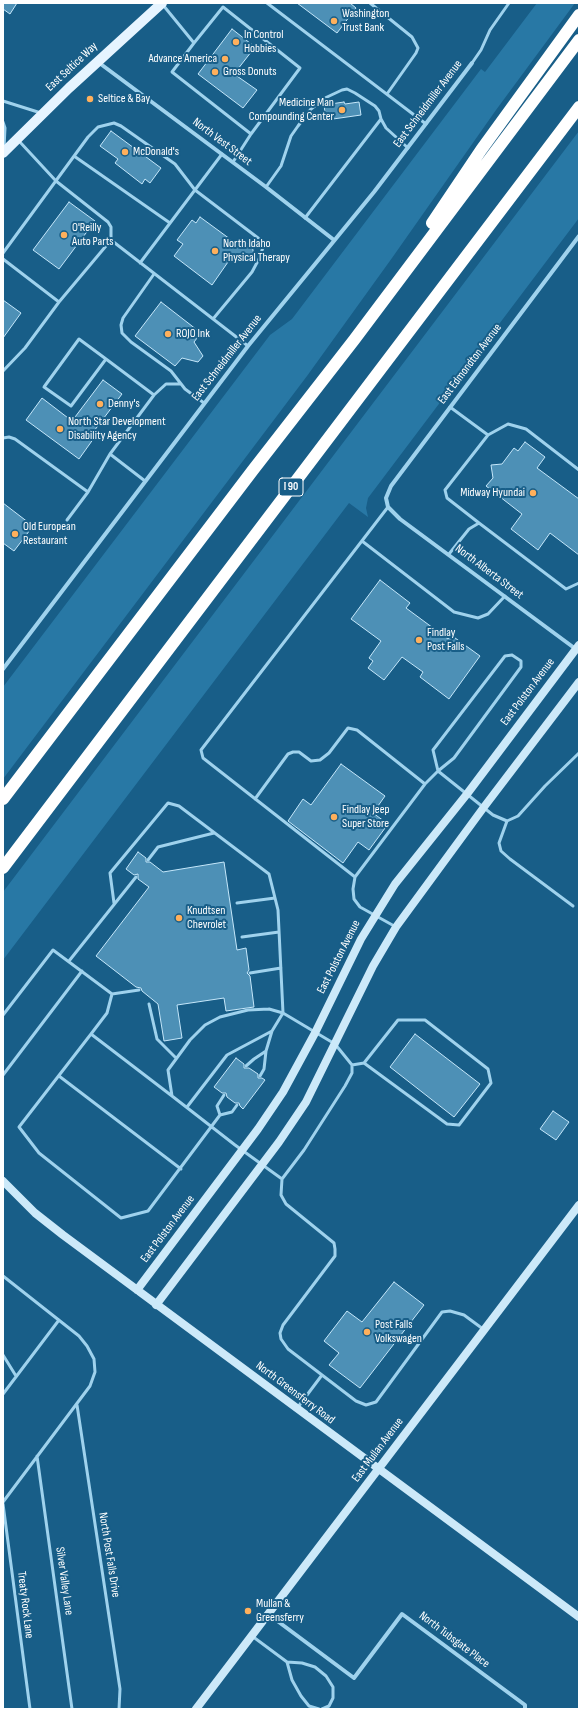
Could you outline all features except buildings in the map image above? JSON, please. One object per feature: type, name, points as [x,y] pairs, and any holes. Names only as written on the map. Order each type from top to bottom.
[{"type":"highway","points":[[354,340],[481,150],[579,15]]},
{"type":"highway","points":[[3,799],[243,482],[354,340],[579,40]]},
{"type":"highway","name":"I 90","points":[[3,868],[579,107]]},
{"type":"highway","points":[[561,131],[579,110]]},
{"type":"main road","name":"East Seltice Way","points":[[3,152],[97,62],[162,3]]},
{"type":"street","name":"North Vest Street","points":[[97,62],[233,162],[334,240]]},
{"type":"street","name":"East Schneidmiller Avenue","points":[[3,669],[248,346],[374,192],[472,63]]},
{"type":"street","name":"East Edmondton Avenue","points":[[388,507],[386,498],[391,486],[579,236]]},
{"type":"street","name":"North Alberta Street","points":[[388,507],[400,519],[578,649]]},
{"type":"street","name":"East Polston Avenue","points":[[137,1290],[242,1150],[283,1092],[315,1033],[361,939],[375,914],[395,884],[467,794],[578,649]]},
{"type":"street","points":[[156,1304],[262,1165],[306,1102],[373,966],[396,927],[484,807],[579,682]]},
{"type":"street","name":"North Greensferry Road","points":[[3,1180],[35,1213],[378,1470],[579,1617]]},
{"type":"street","name":"East Mullan Avenue","points":[[196,1709],[483,1329],[579,1205]]},
{"type":"street","name":"North Tubsgate Place","points":[[268,1614],[354,1678],[402,1614],[525,1705],[525,1709]]},
{"type":"lane","points":[[162,3],[194,43]]},
{"type":"lane","points":[[267,3],[426,124]]},
{"type":"lane","points":[[370,3],[412,38],[418,48],[387,94]]},
{"type":"lane","points":[[472,63],[481,50],[490,30],[509,3]]},
{"type":"lane","points":[[233,162],[300,68],[223,7],[172,72],[252,134]]},
{"type":"lane","points":[[266,187],[281,166],[291,136],[312,109],[325,98],[347,89],[375,106],[379,111],[386,128],[408,148]]},
{"type":"lane","points":[[3,101],[43,113]]},
{"type":"lane","points":[[305,218],[381,119]]},
{"type":"lane","points":[[3,122],[5,128],[3,152]]},
{"type":"lane","points":[[3,253],[88,137],[98,126],[114,123],[121,126],[175,164],[195,190],[262,241],[263,247],[260,257],[252,272],[213,319]]},
{"type":"lane","points":[[3,371],[25,348],[59,302],[111,240],[111,227],[108,222],[56,181],[17,139]]},
{"type":"lane","points":[[140,263],[222,154]]},
{"type":"lane","points":[[74,156],[170,223]]},
{"type":"lane","points":[[111,240],[248,346]]},
{"type":"lane","points":[[3,259],[59,302]]},
{"type":"lane","points":[[154,274],[123,318],[121,325],[122,333],[130,342],[171,371],[185,390],[204,403]]},
{"type":"lane","points":[[106,359],[71,406],[44,387],[79,339],[106,359],[154,395]]},
{"type":"lane","points":[[67,520],[88,492],[110,454],[154,395],[166,384],[180,384]]},
{"type":"lane","points":[[450,406],[488,434]]},
{"type":"lane","points":[[579,470],[526,429],[508,424],[488,434],[445,490],[447,498],[566,588],[579,583]]},
{"type":"lane","points":[[3,438],[10,437],[15,439],[88,492]]},
{"type":"lane","points":[[110,454],[145,482]]},
{"type":"lane","points":[[355,877],[203,758],[201,750],[388,507]]},
{"type":"lane","points":[[449,554],[468,529],[479,523]]},
{"type":"lane","points":[[362,541],[454,612],[478,618],[488,614],[505,596]]},
{"type":"lane","points":[[396,927],[360,907],[354,898],[353,889],[355,877],[425,784],[438,770],[454,758],[522,667],[521,661],[512,655],[505,656],[434,750],[438,770],[493,815],[507,821]]},
{"type":"lane","points":[[255,799],[288,754],[292,752],[299,752],[311,761],[320,760],[329,753],[348,728],[357,730],[425,784]]},
{"type":"lane","points":[[574,906],[510,859],[502,851],[498,843],[507,821],[518,816],[545,786],[579,753]]},
{"type":"lane","points":[[114,903],[110,873],[168,803],[179,806],[269,874],[278,910],[283,1013],[272,1032],[266,1051],[264,1069],[260,1076]]},
{"type":"lane","points":[[148,860],[158,847],[214,833]]},
{"type":"lane","points":[[69,961],[136,877]]},
{"type":"lane","points":[[237,903],[275,898]]},
{"type":"lane","points":[[242,937],[280,932]]},
{"type":"lane","points":[[3,1015],[53,950],[112,994],[139,990]]},
{"type":"lane","points":[[250,974],[281,968]]},
{"type":"lane","points":[[3,1075],[82,971]]},
{"type":"lane","points":[[112,994],[107,1013],[19,1127],[39,1152],[121,1218],[148,1211],[220,1115],[232,1112],[237,1105]]},
{"type":"lane","points":[[149,1004],[156,1039],[176,1058]]},
{"type":"lane","points":[[172,1096],[168,1070],[190,1040],[205,1025],[220,1017],[248,1010],[270,1009],[283,1013],[335,1044],[352,1065],[352,1074],[304,1150],[282,1179],[282,1195],[286,1204],[334,1243],[335,1256],[292,1313],[280,1333],[281,1339],[288,1349],[356,1401],[366,1405],[376,1402],[442,1312],[450,1311],[464,1315],[483,1329]]},
{"type":"lane","points":[[352,1065],[364,1063],[398,1020],[425,1020],[488,1069],[491,1083],[459,1125],[447,1124],[364,1063]]},
{"type":"lane","points":[[187,1107],[227,1055],[272,1032]]},
{"type":"lane","points":[[91,1034],[282,1179]]},
{"type":"lane","points":[[246,1066],[266,1051]]},
{"type":"lane","points":[[59,1076],[181,1169]]},
{"type":"lane","points":[[220,1115],[217,1106],[224,1095]]},
{"type":"lane","points":[[3,1276],[79,1336],[87,1346],[94,1359],[95,1372],[90,1386],[3,1503]]},
{"type":"lane","points":[[3,1394],[59,1320]]},
{"type":"lane","points":[[3,1355],[16,1376]]},
{"type":"lane","points":[[296,1409],[322,1375]]},
{"type":"lane","name":"North Post Falls Drive","points":[[76,1405],[120,1689],[119,1709]]},
{"type":"lane","name":"Silver Valley Lane","points":[[37,1456],[72,1709]]},
{"type":"lane","name":"Treaty Rock Lane","points":[[3,1503],[30,1709]]},
{"type":"lane","points":[[252,1636],[286,1662],[302,1663],[315,1667],[326,1676],[333,1688],[333,1698],[329,1706],[322,1709]]},
{"type":"lane","points":[[286,1662],[292,1680],[300,1696],[309,1706],[319,1709]]},
{"type":"shaded area","points":[[537,3],[575,3],[496,110],[307,376],[3,779],[3,687],[270,335],[292,319],[481,69],[485,72]]},
{"type":"shaded area","points":[[579,131],[579,218],[368,498],[366,508],[368,517],[349,503],[3,960],[3,892]]},
{"type":"place","name":"Washington Trust Bank","points":[[334,21]]},
{"type":"place","name":"In Control Hobbies","points":[[236,42]]},
{"type":"place","name":"Advance America","points":[[225,59]]},
{"type":"place","name":"Gross Donuts","points":[[215,72]]},
{"type":"place","name":"Seltice & Bay","points":[[90,99]]},
{"type":"place","name":"Medicine Man Compounding Center","points":[[342,110]]},
{"type":"place","name":"McDonald's","points":[[125,152]]},
{"type":"place","name":"O'Reilly Auto Parts","points":[[64,235]]},
{"type":"place","name":"North Idaho Physical Therapy","points":[[215,251]]},
{"type":"place","name":"ROJO Ink","points":[[168,334]]},
{"type":"place","name":"Denny's","points":[[100,404]]},
{"type":"place","name":"North Star Development Disability Agency","points":[[60,429]]},
{"type":"place","name":"Midway Hyundai","points":[[533,493]]},
{"type":"place","name":"Old European Restaurant","points":[[15,534]]},
{"type":"place","name":"Findlay Post Falls","points":[[419,640]]},
{"type":"place","name":"Findlay Jeep Super Store","points":[[334,817]]},
{"type":"place","name":"Knudtsen Chevrolet","points":[[179,918]]},
{"type":"place","name":"Post Falls Volkswagen","points":[[367,1332]]},
{"type":"place","name":"Mullan & Greensferry","points":[[248,1611]]}]
